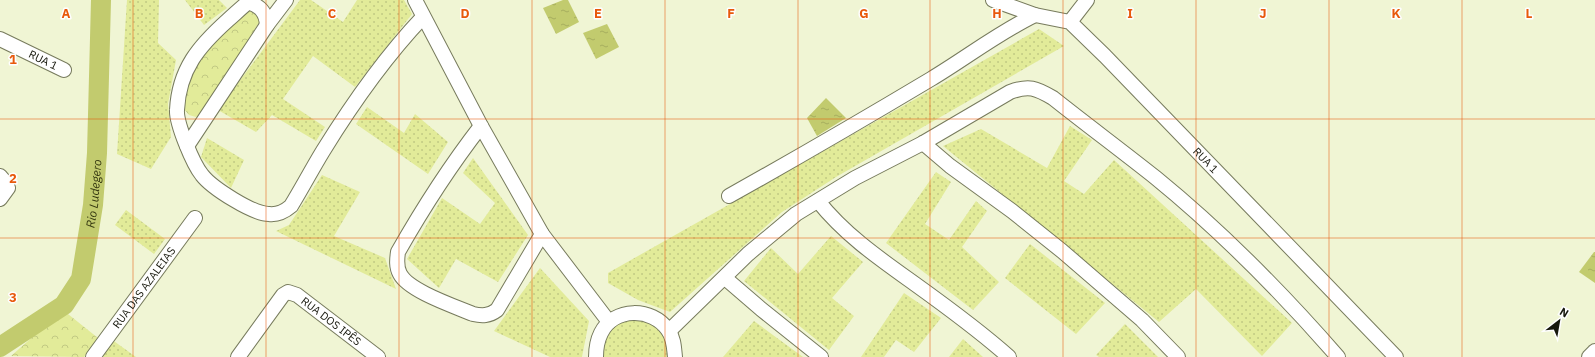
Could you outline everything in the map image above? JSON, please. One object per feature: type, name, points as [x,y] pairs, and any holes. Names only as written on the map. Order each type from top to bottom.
[{"type":"street","points":[[186,146],[267,25],[286,0]]},
{"type":"street","points":[[415,0],[481,126],[542,234],[609,322]]},
{"type":"street","points":[[993,0],[1035,15],[1070,22],[1087,0]]},
{"type":"street","points":[[267,25],[267,17],[264,12],[249,1],[208,38],[196,52],[183,78],[177,112],[186,146],[194,164],[209,183],[258,212],[277,214],[286,210],[296,198],[355,102],[392,53],[424,17]]},
{"type":"street","points":[[729,196],[848,129],[964,59],[1017,24],[1035,15]]},
{"type":"street","name":"RUA 1","points":[[1070,22],[1111,61],[1396,357]]},
{"type":"street","name":"RUA 1","points":[[0,39],[64,70]]},
{"type":"street","points":[[669,331],[748,254],[790,219],[855,178],[923,142],[1010,92],[1021,88],[1037,89],[1053,98],[1156,178],[1227,240],[1338,357]]},
{"type":"street","points":[[177,112],[182,119],[190,124],[195,125],[203,122]]},
{"type":"street","points":[[481,126],[456,158],[429,199],[398,252],[396,260],[400,275],[407,283],[416,289],[473,314],[482,316],[488,315],[497,310],[542,234]]},
{"type":"street","points":[[923,142],[950,166],[1012,211],[1062,251],[1142,320],[1178,357]]},
{"type":"street","points":[[818,201],[849,235],[925,290],[1009,357]]},
{"type":"street","name":"RUA DAS AZALEIAS","points":[[92,357],[194,218]]},
{"type":"street","points":[[725,278],[821,357]]},
{"type":"street","name":"RUA DOS IPÊS","points":[[238,357],[283,295],[288,292],[297,295],[378,357]]},
{"type":"street","points":[[596,357],[596,345],[601,332],[609,322],[621,315],[634,313],[647,315],[660,321],[669,331],[674,343],[675,357]]},
{"type":"street","points":[[1589,357],[1595,351]]},
{"type":"green space","points":[[127,0],[159,0],[158,43],[176,60],[168,104],[171,137],[151,169],[117,154]]},
{"type":"green space","points":[[185,0],[219,0],[227,8],[204,25]]},
{"type":"green space","points":[[300,0],[311,0],[343,22],[357,0],[404,0],[412,14],[355,87],[313,56],[283,99],[325,127],[316,141],[272,115],[256,132],[218,110]]},
{"type":"green space","points":[[248,10],[256,14],[260,21],[202,114],[196,117],[189,115],[184,109],[187,91],[191,77],[203,53]]},
{"type":"green space","points":[[1039,29],[1064,46],[836,177],[782,212],[670,312],[638,300],[608,283],[608,273]]},
{"type":"green space","points":[[367,107],[404,133],[415,114],[448,142],[428,174],[356,124]]},
{"type":"green space","points":[[1070,126],[1092,140],[1064,181],[1084,194],[1114,160],[1292,323],[1262,356],[1196,289],[1159,322],[943,146],[981,129],[1047,168]]},
{"type":"green space","points":[[207,138],[244,160],[231,188],[201,157]]},
{"type":"green space","points":[[473,158],[528,235],[498,282],[456,259],[439,288],[407,259],[442,198],[480,224],[495,203],[463,173]]},
{"type":"green space","points":[[936,172],[951,182],[925,224],[949,240],[976,201],[987,211],[962,247],[999,282],[973,310],[886,243]]},
{"type":"green space","points":[[322,175],[360,192],[334,236],[385,258],[396,289],[276,231],[289,225]]},
{"type":"green space","points":[[126,210],[165,239],[154,254],[115,225]]},
{"type":"green space","points":[[831,236],[863,262],[832,298],[854,316],[829,350],[744,281],[771,248],[798,274]]},
{"type":"green space","points":[[1030,244],[1105,303],[1076,334],[1005,278]]},
{"type":"green space","points":[[540,268],[589,321],[582,357],[550,357],[494,331]]},
{"type":"green space","points":[[904,293],[941,318],[914,352],[896,340],[884,357],[861,357]]},
{"type":"green space","points":[[63,310],[98,338],[84,357],[11,356]]},
{"type":"green space","points":[[631,317],[652,322],[668,338],[670,357],[600,357],[603,341],[608,331],[616,324]]},
{"type":"green space","points":[[754,321],[803,357],[723,357]]},
{"type":"green space","points":[[1125,324],[1158,357],[1099,357],[1096,355]]},
{"type":"green space","points":[[111,339],[136,357],[104,357],[100,354]]},
{"type":"green space","points":[[963,339],[983,357],[949,357]]},
{"type":"water","points":[[563,0],[568,0],[579,22],[556,34],[543,8]]},
{"type":"water","points":[[607,24],[619,47],[596,59],[583,33]]},
{"type":"water","points":[[826,98],[846,118],[817,136],[807,118]]},
{"type":"water","points":[[1595,252],[1595,283],[1579,272]]},
{"type":"waterway","name":"Rio Ludegero","points":[[0,347],[64,305],[81,279],[93,205],[97,153],[101,0]]}]
